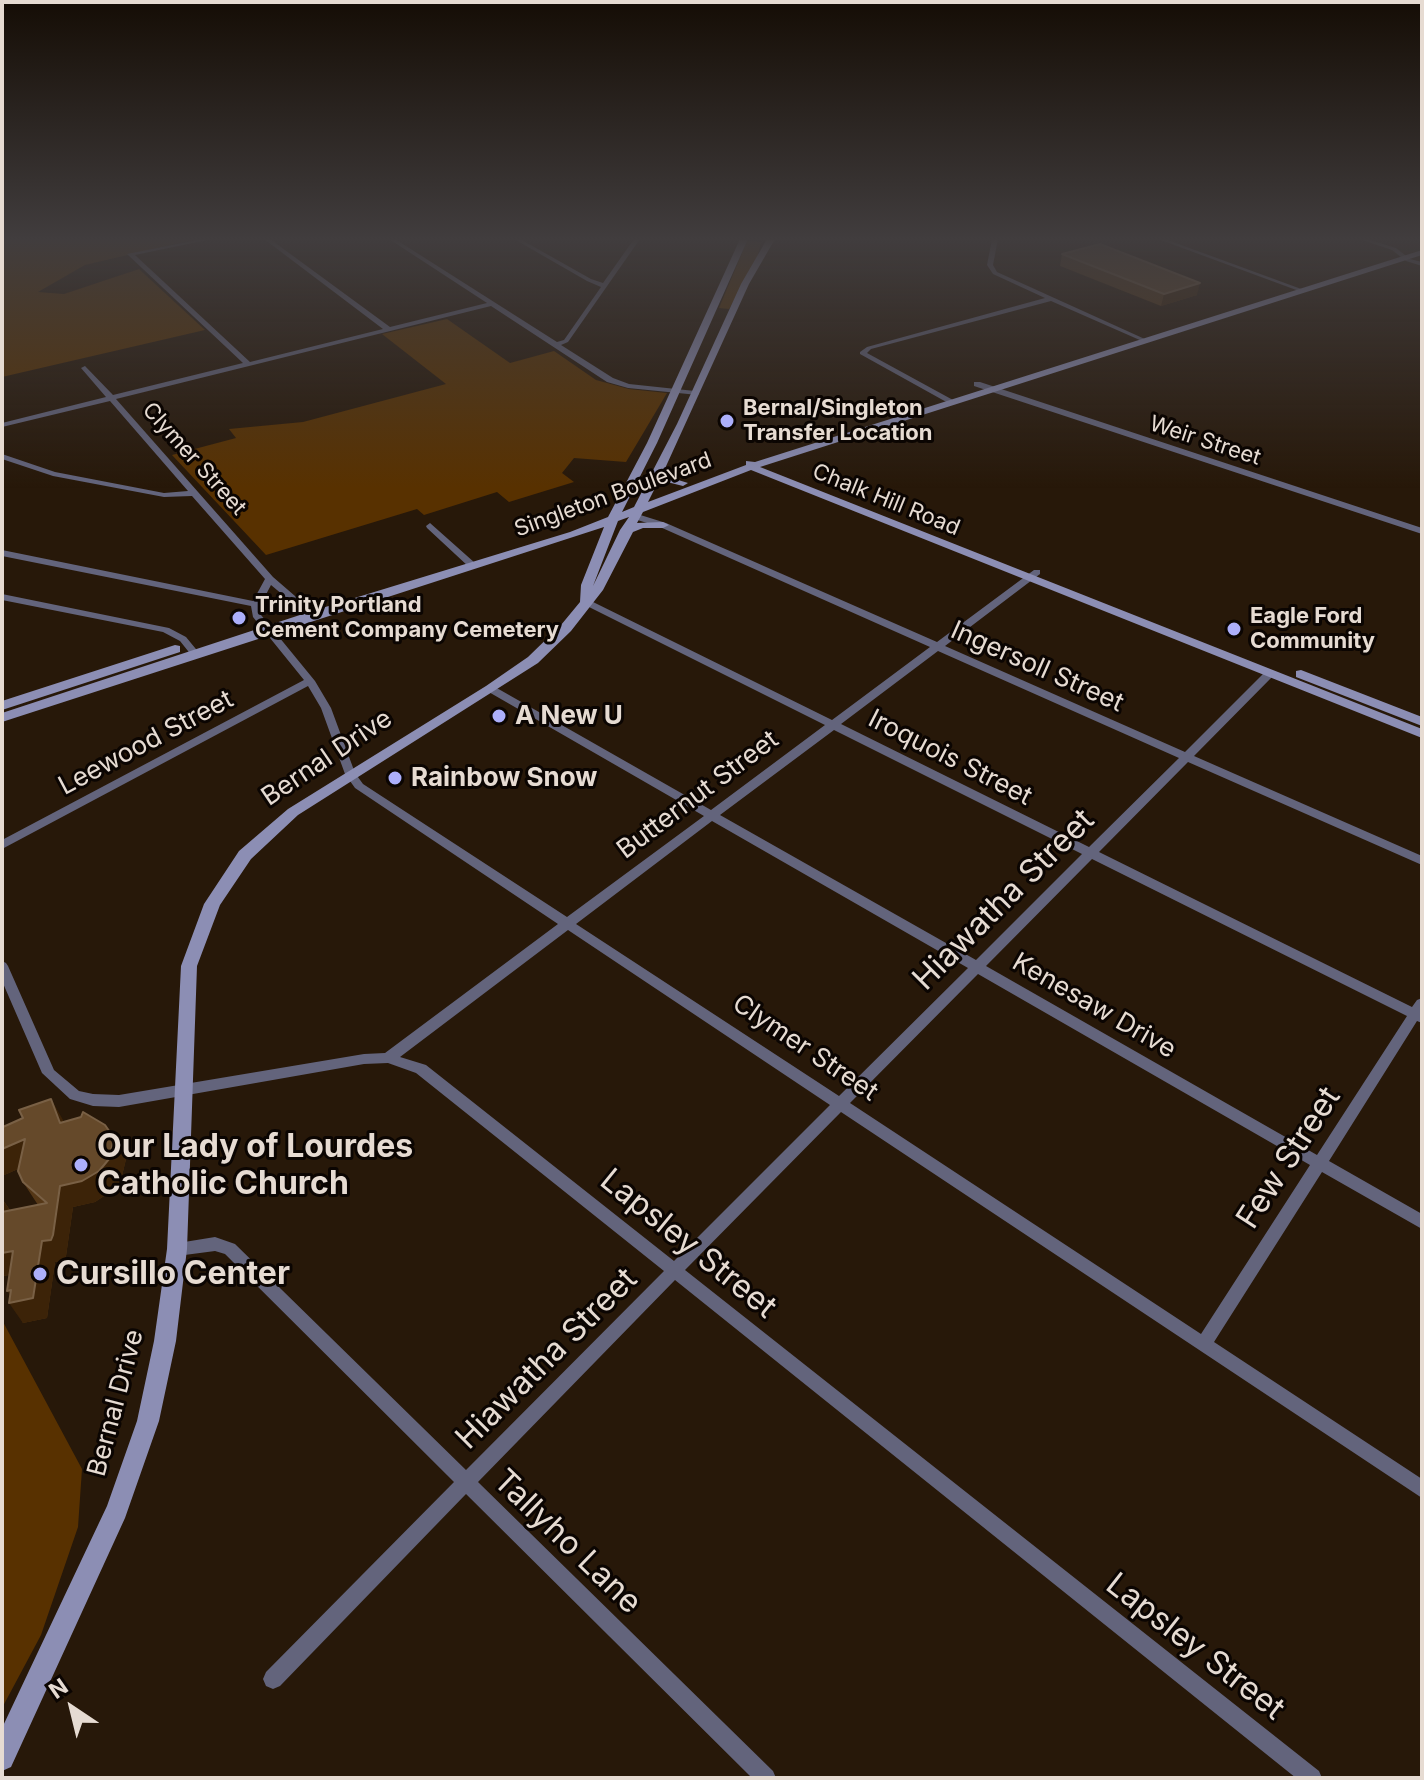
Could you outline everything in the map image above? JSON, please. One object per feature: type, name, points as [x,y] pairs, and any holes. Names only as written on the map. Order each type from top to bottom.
[{"type":"street","points":[[203,322],[247,363]]},
{"type":"street","points":[[379,322],[388,329]]},
{"type":"street","points":[[2,425],[417,322]]},
{"type":"street","points":[[520,322],[610,380],[628,386],[695,393]]},
{"type":"street","points":[[556,345],[566,341],[579,322]]},
{"type":"street","name":"Bernal Drive","points":[[586,602],[587,585],[614,514],[652,443],[706,322]]},
{"type":"street","name":"Bernal Drive","points":[[2,1758],[123,1495],[148,1421],[165,1341],[177,1249],[189,966],[212,904],[245,855],[293,812],[533,660],[586,602],[599,587],[635,514],[646,503],[654,476],[730,322]]},
{"type":"street","points":[[950,402],[862,353],[869,348],[964,322]]},
{"type":"street","points":[[1103,322],[1144,340]]},
{"type":"street","name":"Singleton Boulevard","points":[[2,706],[192,649],[614,514],[939,396],[1174,322]]},
{"type":"street","points":[[1179,322],[1187,326]]},
{"type":"street","name":"Singleton Boulevard","points":[[646,503],[683,483],[1199,322]]},
{"type":"street","points":[[700,338],[711,343],[709,354],[712,360]]},
{"type":"street","name":"Clymer Street","points":[[85,368],[270,579],[306,606]]},
{"type":"street","name":"Weir Street","points":[[977,384],[1422,531]]},
{"type":"street","points":[[2,456],[33,469],[81,480],[164,495],[194,493]]},
{"type":"street","name":"Chalk Hill Road","points":[[753,462],[1225,650],[1422,722]]},
{"type":"street","points":[[654,476],[683,483]]},
{"type":"street","points":[[626,530],[657,523],[646,503]]},
{"type":"street","name":"Singleton Boulevard","points":[[263,626],[306,606],[574,534],[614,514],[635,514]]},
{"type":"street","name":"Ingersoll Street","points":[[635,514],[1422,861]]},
{"type":"street","points":[[430,526],[468,561]]},
{"type":"street","points":[[574,534],[589,536],[602,544]]},
{"type":"street","points":[[2,553],[256,604],[270,579]]},
{"type":"street","name":"Butternut Street","points":[[388,1058],[1033,575]]},
{"type":"street","points":[[2,597],[166,630],[192,649]]},
{"type":"street","name":"Iroquois Street","points":[[586,602],[1419,1012]]},
{"type":"street","name":"Clymer Street","points":[[256,604],[263,626],[310,681],[326,708],[350,774],[359,786],[1422,1489]]},
{"type":"street","name":"Singleton Boulevard","points":[[2,718],[192,649]]},
{"type":"street","name":"Chalk Hill Road","points":[[1225,650],[1270,673],[1422,734]]},
{"type":"street","name":"Hiawatha Street","points":[[273,1679],[1270,673]]},
{"type":"street","name":"Leewood Street","points":[[2,845],[310,681]]},
{"type":"street","name":"Kenesaw Drive","points":[[491,689],[1422,1222]]},
{"type":"street","name":"Lapsley Street","points":[[2,966],[42,1060],[60,1085],[75,1095],[93,1100],[119,1101],[364,1059],[388,1058],[421,1069],[1312,1778]]},
{"type":"street","name":"Few Street","points":[[1204,1344],[1419,1012]]},
{"type":"street","name":"Tallyho Lane","points":[[177,1249],[215,1244],[230,1249],[464,1484],[766,1778]]},
{"type":"shaded area","points":[[2,322],[196,322],[205,330],[2,377]]},
{"type":"shaded area","points":[[434,322],[451,322],[510,363],[554,351],[596,380],[629,389],[667,393],[626,462],[574,458],[562,473],[574,482],[509,502],[497,492],[424,515],[417,509],[266,555],[172,455],[236,438],[229,429],[303,422],[446,384],[382,334]]},
{"type":"shaded area","points":[[2,1320],[82,1469],[78,1527],[41,1635],[2,1708]]},
{"type":"building","points":[[51,1099],[60,1123],[81,1117],[83,1112],[105,1125],[114,1138],[109,1159],[99,1171],[82,1181],[60,1186],[53,1235],[51,1240],[42,1241],[33,1298],[9,1303],[11,1290],[7,1291],[13,1251],[2,1253],[2,1212],[47,1203],[23,1182],[18,1171],[25,1139],[2,1149],[2,1123],[3,1127],[23,1118],[19,1110]]},
{"type":"place","name":"Bernal/Singleton Transfer Location","points":[[727,421]]},
{"type":"place","name":"Trinity Portland Cement Company Cemetery","points":[[239,618]]},
{"type":"place","name":"Eagle Ford Community","points":[[1234,629]]},
{"type":"place","name":"A New U","points":[[499,716]]},
{"type":"place","name":"Rainbow Snow","points":[[395,778]]},
{"type":"place","name":"Our Lady of Lourdes Catholic Church","points":[[81,1165]]},
{"type":"place","name":"Cursillo Center","points":[[40,1274]]}]
